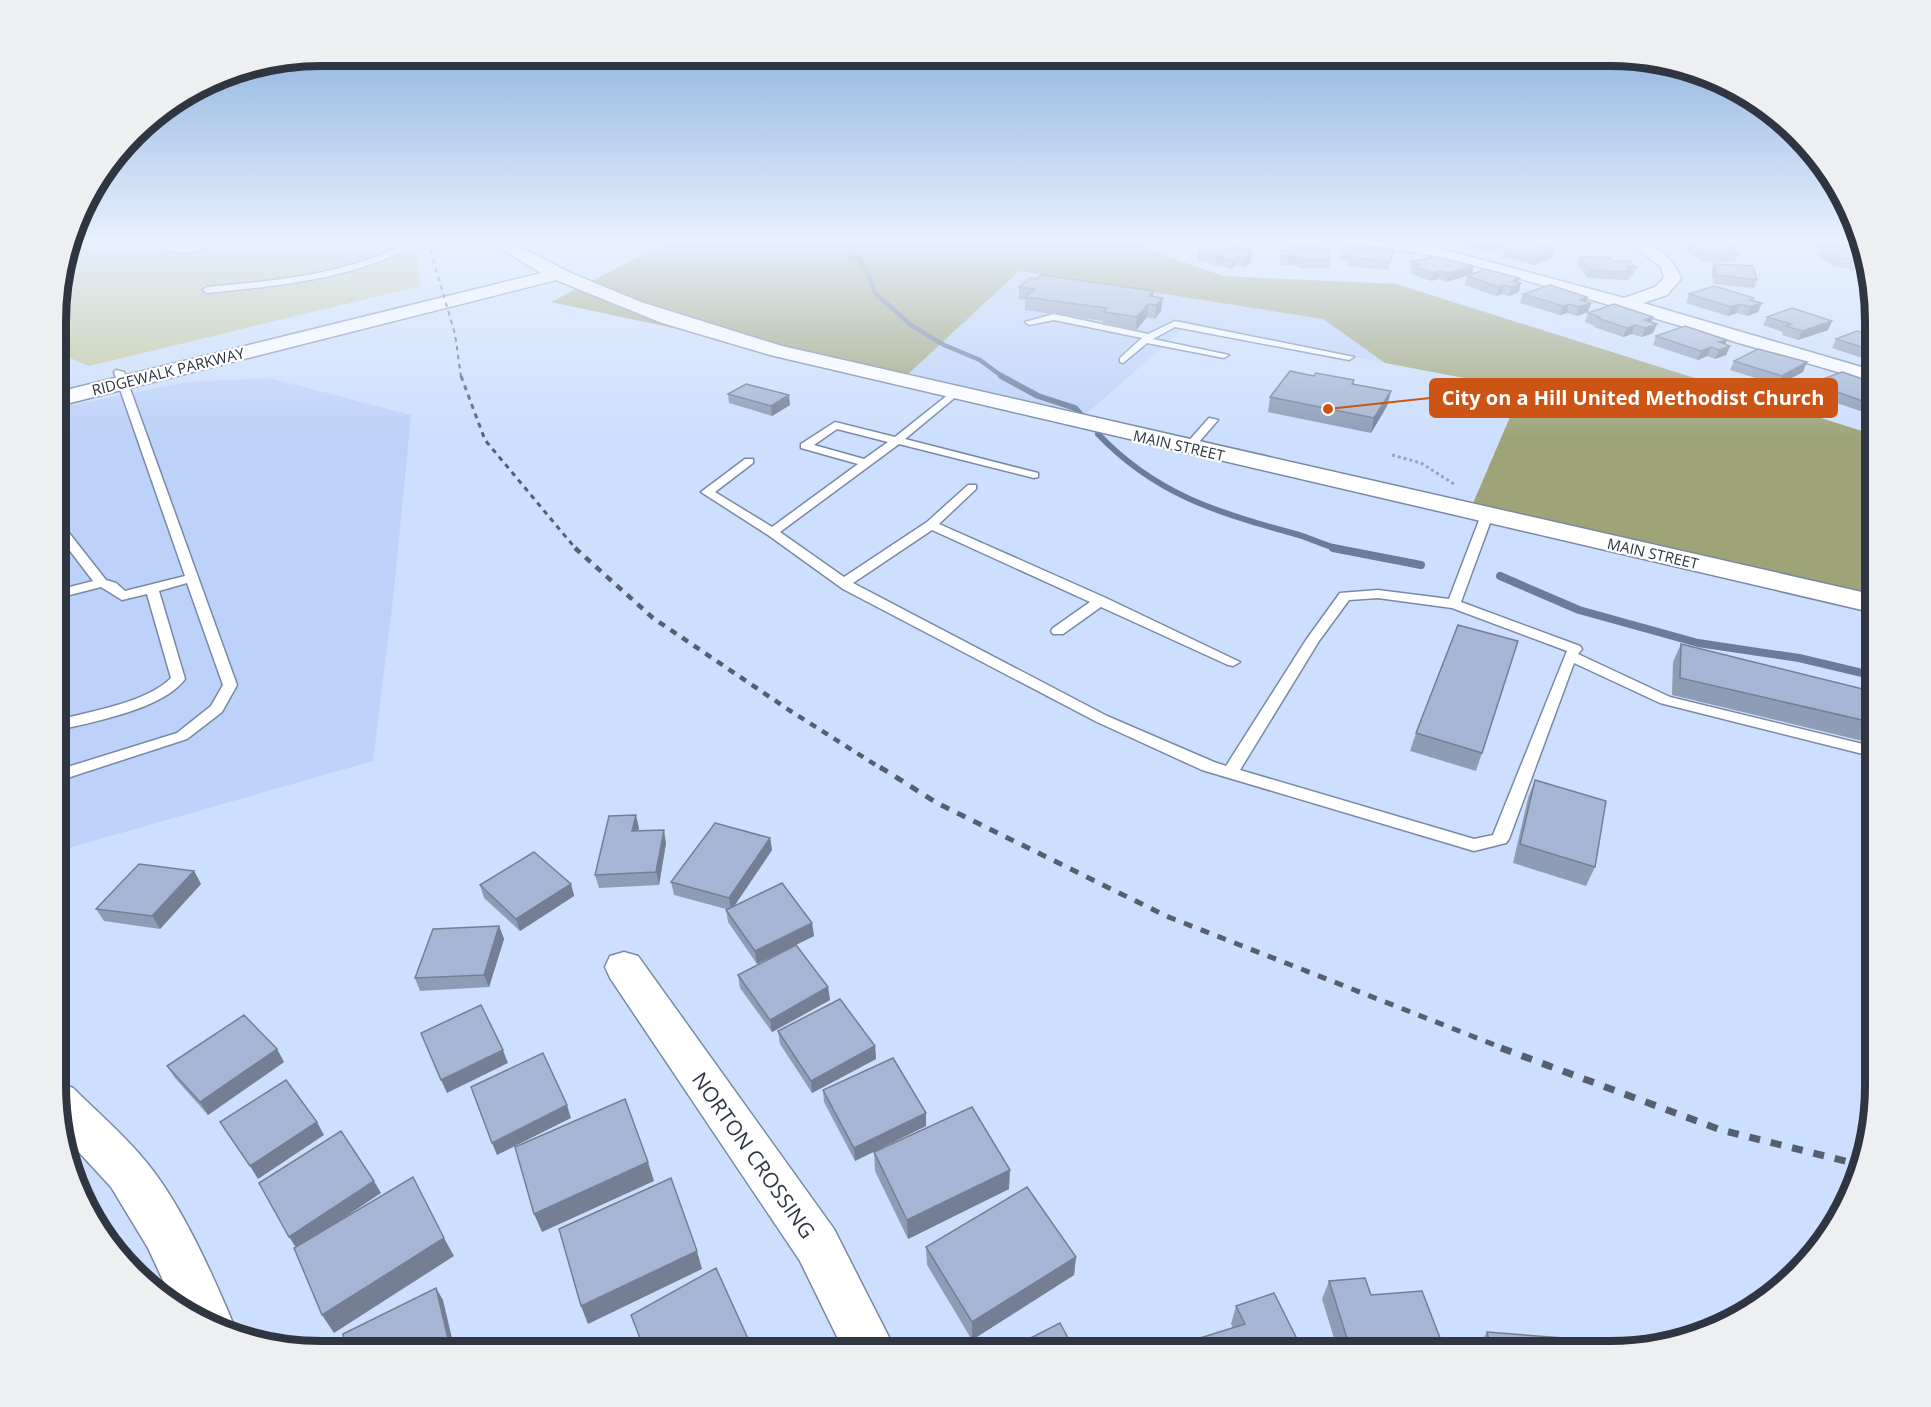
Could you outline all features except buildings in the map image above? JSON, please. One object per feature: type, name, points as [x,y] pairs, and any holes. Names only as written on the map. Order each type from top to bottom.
[{"type":"main road","name":"RIDGEWALK PARKWAY","points":[[66,396],[122,377],[399,308]]},
{"type":"main road","name":"MAIN STREET","points":[[638,308],[700,330],[954,393],[1865,602]]},
{"type":"main road","name":"RIDGEWALK PARKWAY","points":[[66,386],[122,377]]},
{"type":"street","points":[[1641,308],[1865,374]]},
{"type":"street","name":"NORTON CROSSING","points":[[624,967],[817,1245],[866,1341]]},
{"type":"street","points":[[67,1111],[127,1172],[165,1232],[203,1312]]},
{"type":"lane","points":[[1029,322],[1054,317],[1224,355]]},
{"type":"lane","points":[[1123,360],[1167,326],[1176,324],[1349,357]]},
{"type":"lane","points":[[66,773],[182,736],[217,709],[230,685],[122,377]]},
{"type":"lane","points":[[772,532],[896,441],[954,393]]},
{"type":"lane","points":[[1189,447],[1213,420]]},
{"type":"lane","points":[[867,462],[805,446],[835,425],[1034,475]]},
{"type":"lane","points":[[749,461],[707,492],[772,532],[844,583],[1102,719],[1208,766],[1230,773],[1474,845],[1500,839],[1570,656],[1575,649],[1454,604],[1378,594],[1345,596],[1313,640],[1230,773]]},
{"type":"lane","points":[[844,583],[931,525],[972,487]]},
{"type":"lane","points":[[1454,604],[1487,515]]},
{"type":"lane","points":[[931,525],[1233,662]]},
{"type":"lane","points":[[66,537],[101,583]]},
{"type":"lane","points":[[66,592],[101,583],[111,586],[122,596],[193,578]]},
{"type":"lane","points":[[66,723],[149,698],[166,692],[175,685],[178,679],[152,588]]},
{"type":"lane","points":[[1058,631],[1101,601]]},
{"type":"lane","points":[[1570,656],[1665,700],[1865,750]]},
{"type":"shaded area","points":[[980,308],[1251,308],[1323,319],[1385,363],[1188,325],[1085,415],[905,377]]},
{"type":"shaded area","points":[[270,378],[411,415],[394,590],[373,761],[66,849],[66,406],[187,382]]},
{"type":"green space","points":[[67,308],[330,308],[89,366],[66,356]]},
{"type":"green space","points":[[578,308],[980,308],[905,377]]},
{"type":"green space","points":[[1251,308],[1471,308],[1865,432],[1865,598],[1471,508],[1522,389],[1385,363],[1323,319]]},
{"type":"waterway","points":[[891,308],[911,325],[944,345],[980,360],[1003,377]]},
{"type":"waterway","points":[[1001,376],[1038,396],[1075,408],[1081,415]]},
{"type":"waterway","points":[[1098,434],[1141,472],[1188,498],[1238,517],[1340,549]]},
{"type":"waterway","points":[[1333,548],[1421,565]]},
{"type":"waterway","points":[[1500,576],[1579,610],[1698,643],[1799,658],[1865,674]]},
{"type":"railway","points":[[447,308],[455,334],[461,377]]},
{"type":"railway","points":[[461,376],[485,440],[576,549]]},
{"type":"railway","points":[[576,549],[653,618],[789,710],[882,769]]},
{"type":"railway","points":[[880,767],[937,803],[1166,916],[1505,1049]]},
{"type":"railway","points":[[1501,1048],[1721,1130],[1853,1163]]},
{"type":"place","name":"City on a Hill United Methodist Church","points":[[1328,409]]}]
